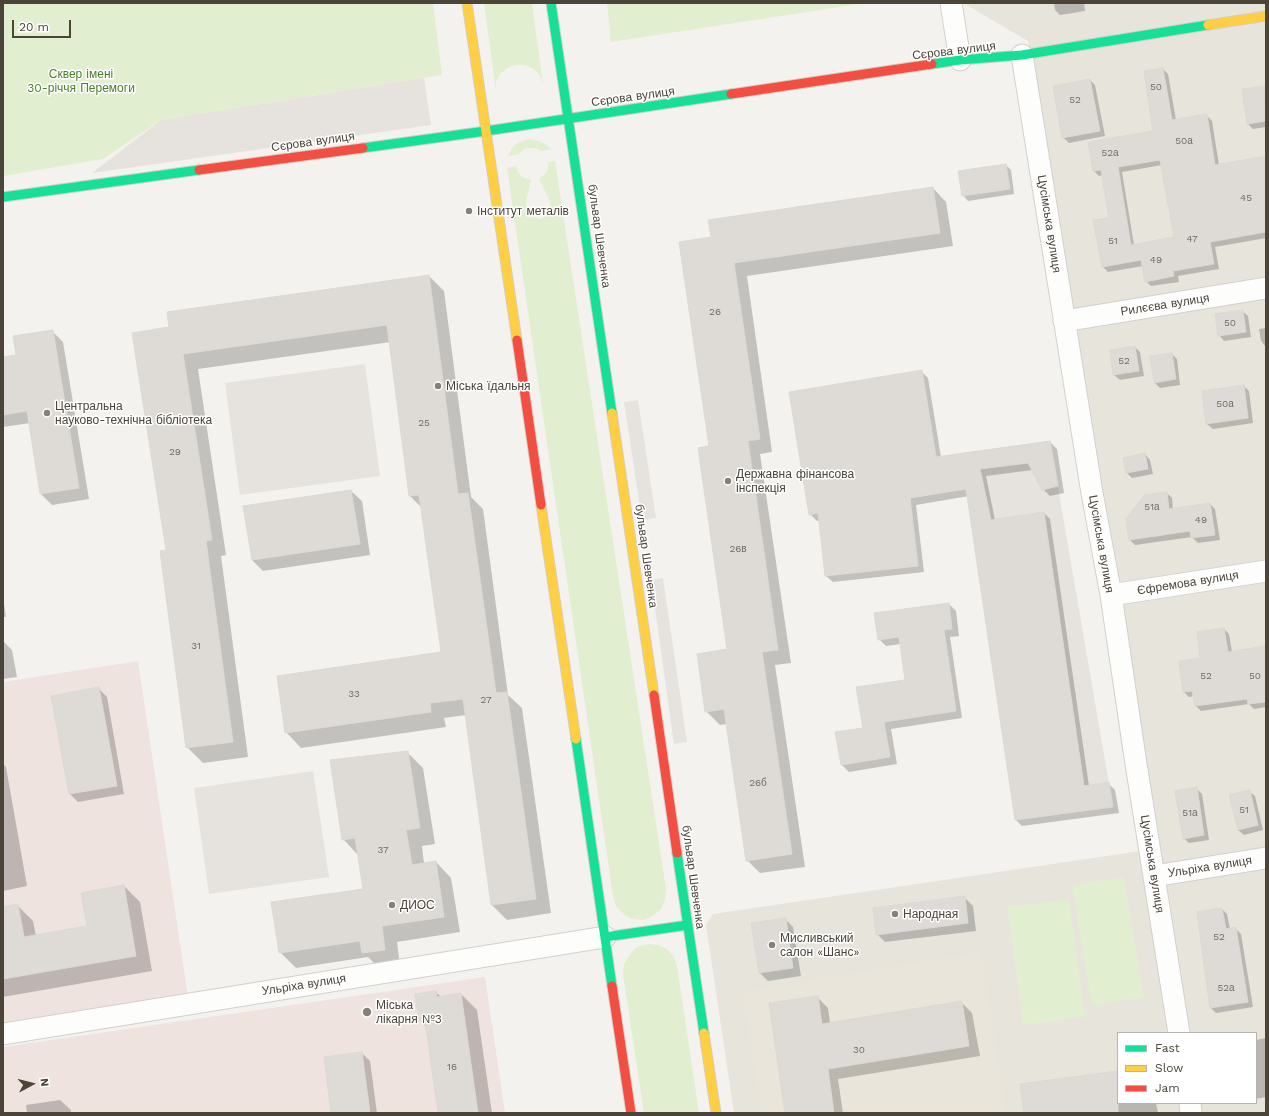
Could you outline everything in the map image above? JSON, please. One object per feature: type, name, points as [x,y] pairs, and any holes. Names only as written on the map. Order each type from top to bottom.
[{"type":"main road","points":[[467,3],[631,1113]]},
{"type":"main road","name":"бульвар Шевченка","points":[[551,3],[716,1113]]},
{"type":"main road","name":"Сєрова вулиця","points":[[3,197],[486,131],[960,60],[1022,55],[1266,16]]},
{"type":"main road","points":[[605,937],[688,926]]},
{"type":"street","points":[[951,3],[960,60]]},
{"type":"street","name":"Цусімська вулиця","points":[[1022,55],[1064,321],[1111,595],[1178,1032]]},
{"type":"street","name":"Рилєєва вулиця","points":[[1064,321],[1266,288]]},
{"type":"street","name":"Єфремова вулиця","points":[[1111,595],[1266,571]]},
{"type":"street","name":"Ульріха вулиця","points":[[1154,876],[1266,858]]},
{"type":"street","name":"Ульріха вулиця","points":[[3,1034],[605,937]]},
{"type":"shaded area","points":[[963,3],[1266,3],[1266,1113],[734,1113],[706,925],[713,914],[1161,848],[1028,41]]},
{"type":"shaded area","points":[[424,78],[431,125],[92,173],[161,120]]},
{"type":"shaded area","points":[[365,364],[380,476],[240,495],[225,383]]},
{"type":"shaded area","points":[[638,400],[656,518],[642,520],[624,402]]},
{"type":"shaded area","points":[[1050,441],[1113,807],[1015,820],[962,453]]},
{"type":"shaded area","points":[[663,578],[687,742],[674,744],[651,580]]},
{"type":"shaded area","points":[[138,661],[189,1004],[3,1024],[3,682]]},
{"type":"shaded area","points":[[313,771],[329,877],[209,894],[194,788]]},
{"type":"shaded area","points":[[981,952],[1006,1113],[762,1113],[742,991]]},
{"type":"shaded area","name":"Міська лікарня №3","points":[[485,977],[505,1113],[3,1113],[3,1047]]},
{"type":"green space","name":"Сквер імені 30-річчя Перемоги","points":[[3,3],[433,3],[442,75],[161,120],[103,159],[3,176]]},
{"type":"green space","points":[[484,3],[532,3],[543,85],[540,76],[534,69],[525,65],[516,65],[507,68],[500,74],[496,82],[496,91]]},
{"type":"green space","points":[[607,3],[866,3],[611,42]]},
{"type":"green space","points":[[529,139],[539,141],[551,149],[541,151],[536,148],[530,148],[524,149],[519,154],[508,156],[512,148],[519,142]]},
{"type":"green space","points":[[555,161],[666,889],[665,899],[661,909],[653,916],[643,920],[632,919],[623,914],[616,906],[613,896],[507,168],[516,166],[522,177],[531,180],[526,202],[527,210],[533,217],[541,219],[548,214],[550,205],[549,199],[539,179],[545,174],[548,168],[548,162]]},
{"type":"green space","points":[[1124,877],[1144,997],[1092,1006],[1072,885]]},
{"type":"green space","points":[[1069,899],[1085,1017],[1023,1025],[1007,907]]},
{"type":"green space","points":[[648,944],[659,945],[668,950],[674,957],[677,966],[699,1113],[644,1113],[623,974],[624,964],[630,954],[637,947]]},
{"type":"building","points":[[1163,68],[1172,120],[1207,114],[1215,165],[1266,156],[1266,232],[1210,242],[1214,264],[1173,271],[1174,276],[1145,282],[1141,260],[1102,267],[1093,220],[1109,218],[1101,170],[1093,171],[1088,142],[1153,131],[1144,71]],"holes":[[[1160,160],[1174,237],[1131,245],[1118,167]]]},
{"type":"building","points":[[1090,79],[1100,131],[1062,138],[1053,86]]},
{"type":"building","points":[[1265,86],[1266,121],[1247,124],[1242,89]]},
{"type":"building","points":[[1006,164],[1010,189],[962,196],[958,171]]},
{"type":"building","points":[[933,187],[940,233],[734,263],[760,439],[748,441],[778,650],[762,652],[792,854],[746,861],[724,709],[705,712],[697,654],[727,649],[698,448],[709,446],[679,242],[711,237],[708,220]]},
{"type":"building","points":[[429,275],[458,494],[468,493],[496,693],[507,692],[536,899],[491,905],[463,699],[430,703],[431,712],[285,733],[277,676],[441,652],[419,495],[409,496],[387,325],[183,354],[212,540],[206,541],[233,742],[186,748],[160,551],[166,550],[132,333],[169,327],[167,312]]},
{"type":"building","points":[[1243,310],[1246,332],[1218,336],[1215,314]]},
{"type":"building","name":"Центральна науково-технічна бібліотека","points":[[53,330],[79,488],[40,494],[27,411],[3,415],[3,357],[16,355],[13,336]]},
{"type":"building","points":[[1135,346],[1139,371],[1113,375],[1110,350]]},
{"type":"building","points":[[1172,353],[1176,379],[1154,383],[1150,356]]},
{"type":"building","points":[[922,370],[936,457],[1050,441],[1058,486],[1042,490],[1028,463],[980,469],[991,520],[1044,512],[1084,786],[1109,782],[1113,807],[1015,820],[966,489],[910,498],[918,566],[825,576],[818,513],[809,515],[789,392]]},
{"type":"building","points":[[1244,385],[1248,418],[1206,424],[1202,391]]},
{"type":"building","points":[[1145,453],[1148,469],[1126,473],[1123,458]]},
{"type":"building","points":[[351,490],[360,544],[252,560],[243,506]]},
{"type":"building","points":[[1167,492],[1169,509],[1210,503],[1215,535],[1191,538],[1190,531],[1129,540],[1126,519],[1144,495]]},
{"type":"building","points":[[949,603],[952,629],[944,630],[956,711],[884,722],[890,757],[841,765],[835,732],[863,728],[856,687],[905,680],[899,637],[878,640],[874,613]]},
{"type":"building","points":[[1224,628],[1228,652],[1266,646],[1266,702],[1248,704],[1247,699],[1195,706],[1192,691],[1183,692],[1179,661],[1200,658],[1197,632]]},
{"type":"building","points":[[99,687],[117,786],[69,794],[51,696]]},
{"type":"building","points":[[408,751],[420,828],[406,830],[412,865],[436,861],[444,917],[382,926],[385,950],[362,953],[360,941],[279,953],[271,902],[363,889],[355,838],[342,840],[330,760]]},
{"type":"building","points":[[1197,787],[1204,835],[1183,839],[1175,791]]},
{"type":"building","points":[[1250,790],[1258,825],[1238,830],[1229,795]]},
{"type":"building","points":[[124,885],[136,956],[3,979],[3,907],[18,904],[24,937],[87,926],[81,893]]},
{"type":"building","points":[[965,896],[968,923],[876,935],[873,908]]},
{"type":"building","points":[[1222,908],[1226,929],[1236,927],[1248,1002],[1210,1008],[1197,912]]},
{"type":"building","name":"Мисливський салон «Шанс»","points":[[786,918],[793,968],[759,973],[751,923]]},
{"type":"building","points":[[436,991],[437,997],[461,993],[478,1113],[438,1113],[425,1020],[419,1021],[415,994]]},
{"type":"building","points":[[818,996],[822,1024],[962,1001],[969,1046],[828,1069],[834,1113],[785,1113],[769,1003]]},
{"type":"building","points":[[362,1052],[370,1113],[331,1113],[324,1057]]},
{"type":"building","points":[[1117,1071],[1118,1113],[1024,1113],[1020,1084]]},
{"type":"traffic: fast","points":[[551,3],[612,413]]},
{"type":"traffic: fast","points":[[932,64],[1022,55],[1208,25]]},
{"type":"traffic: fast","points":[[363,148],[731,94]]},
{"type":"traffic: fast","points":[[3,197],[199,170]]},
{"type":"traffic: fast","points":[[576,739],[612,986]]},
{"type":"traffic: fast","points":[[677,853],[704,1033]]},
{"type":"traffic: fast","points":[[605,937],[688,925]]},
{"type":"traffic: slow","points":[[467,3],[517,340]]},
{"type":"traffic: slow","points":[[1208,25],[1266,16]]},
{"type":"traffic: slow","points":[[612,413],[654,695]]},
{"type":"traffic: slow","points":[[541,505],[576,739]]},
{"type":"traffic: slow","points":[[704,1033],[716,1113]]},
{"type":"traffic: jam","points":[[731,94],[932,64]]},
{"type":"traffic: jam","points":[[199,170],[363,148]]},
{"type":"traffic: jam","points":[[517,340],[541,505]]},
{"type":"traffic: jam","points":[[654,695],[677,853]]},
{"type":"traffic: jam","points":[[612,986],[631,1113]]},
{"type":"place","name":"Інститут металів","points":[[469,211]]},
{"type":"place","name":"Міська їдальня","points":[[438,386]]},
{"type":"place","name":"Центральна науково-технічна бібліотека","points":[[47,413]]},
{"type":"place","name":"Державна фінансова інспекція","points":[[728,481]]},
{"type":"place","name":"ДИОС","points":[[392,905]]},
{"type":"place","name":"Народная","points":[[895,914]]},
{"type":"place","name":"Мисливський салон «Шанс»","points":[[772,945]]},
{"type":"place","name":"Міська лікарня №3","points":[[367,1012]]}]
